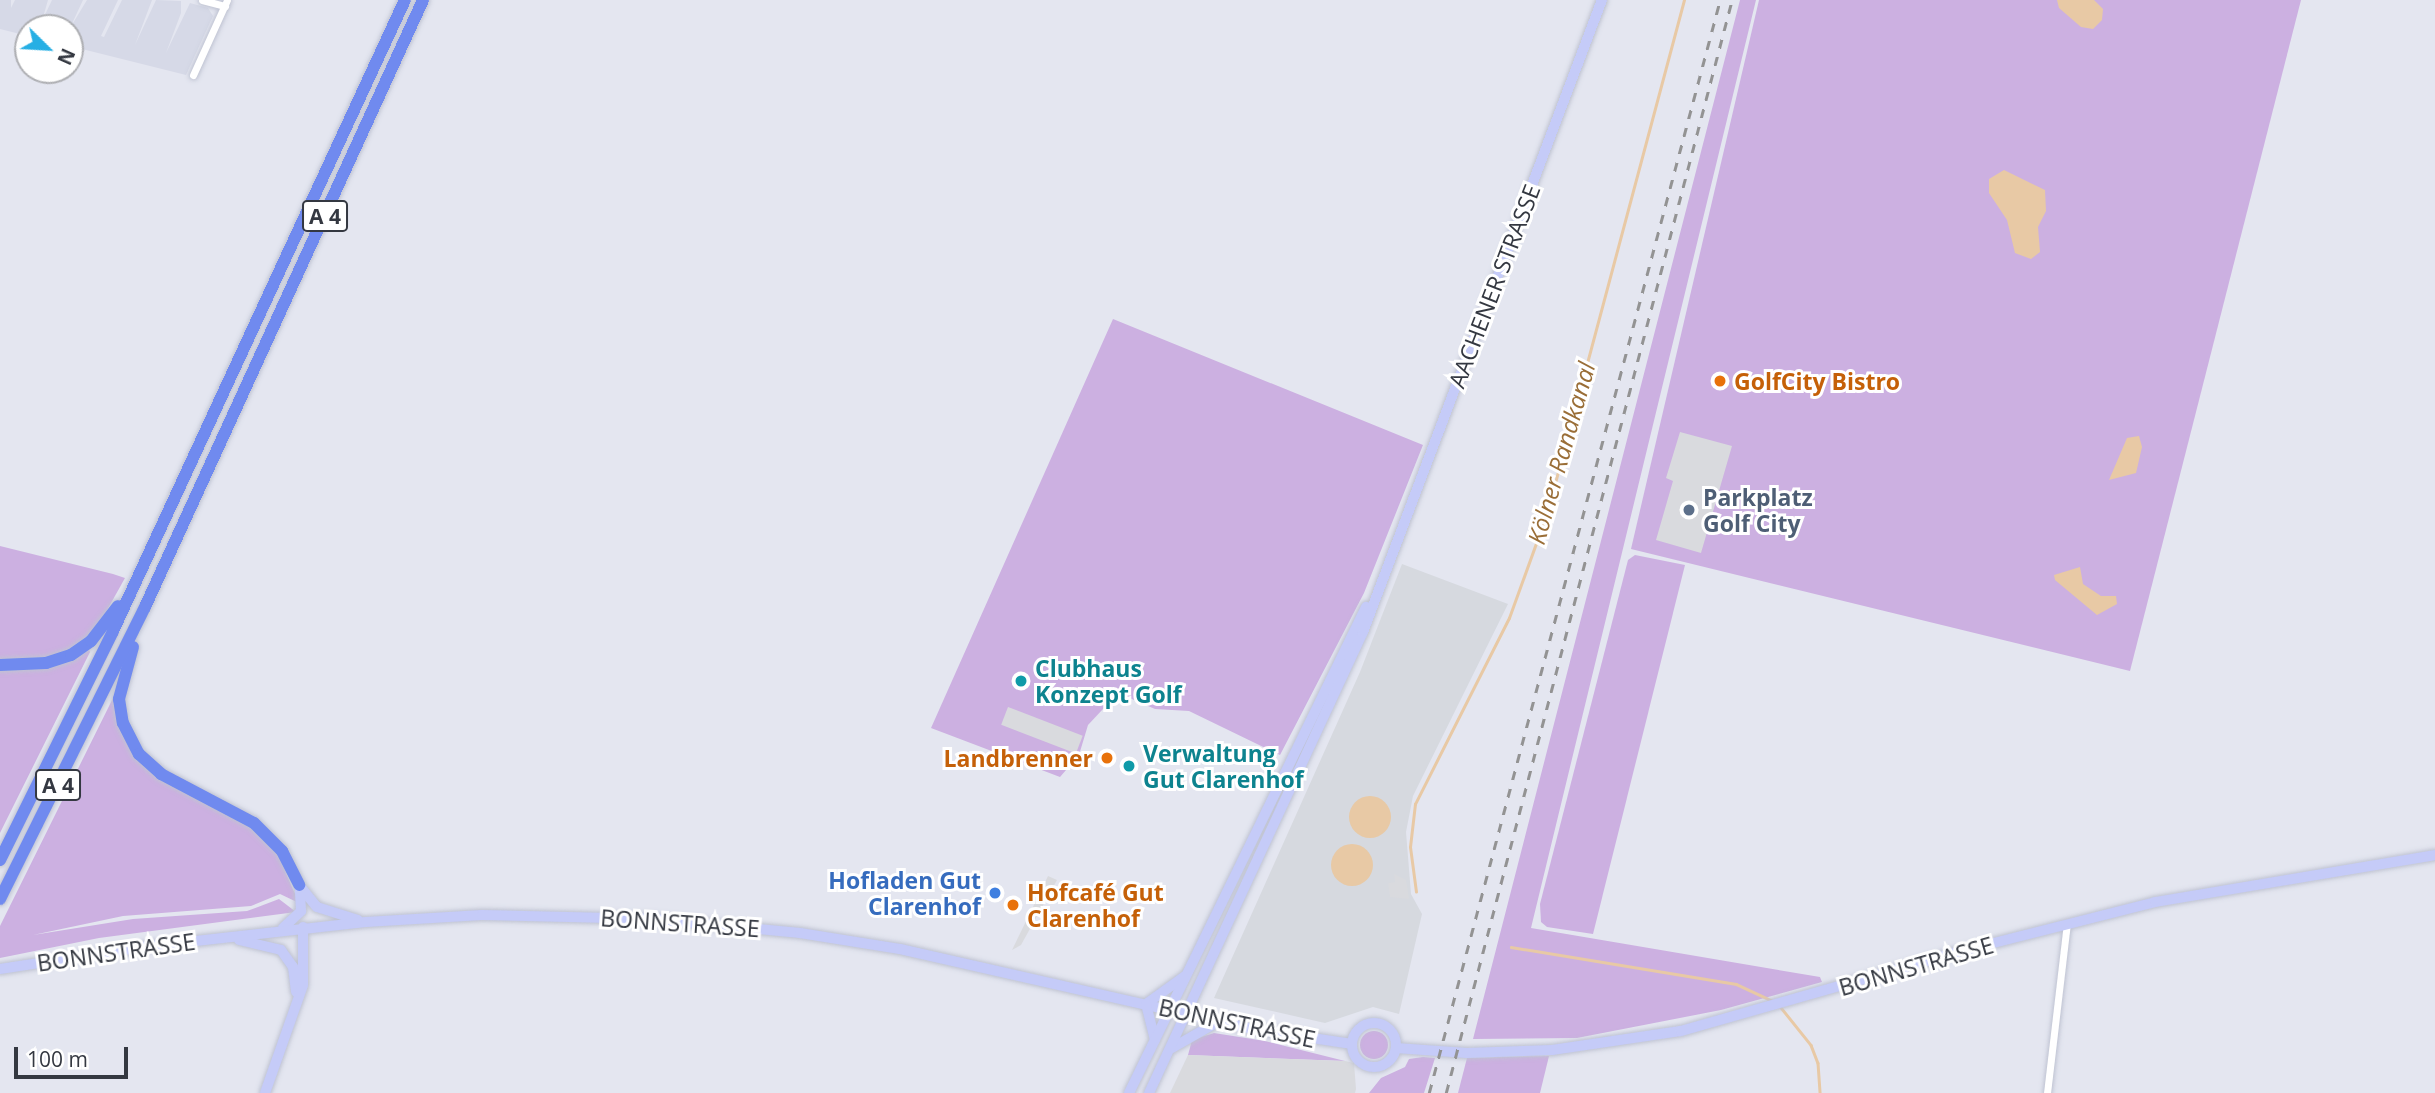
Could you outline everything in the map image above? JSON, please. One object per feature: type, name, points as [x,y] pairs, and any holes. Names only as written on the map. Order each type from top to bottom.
[{"type":"highway","name":"A 4","points":[[0,860],[136,579],[405,0]]},
{"type":"highway","name":"A 4","points":[[0,899],[145,607],[424,0]]},
{"type":"highway","points":[[0,665],[46,663],[71,655],[100,632],[136,579]]},
{"type":"highway","points":[[145,607],[120,689],[127,736],[152,768],[263,831],[282,851],[299,885]]},
{"type":"main road","name":"AACHENER STRASSE","points":[[1149,1093],[1339,690],[1602,0]]},
{"type":"main road","name":"AACHENER STRASSE","points":[[1129,1093],[1383,572]]},
{"type":"main road","name":"BONNSTRASSE","points":[[1396,1048],[1467,1053],[1574,1048],[1681,1031],[2067,924],[2246,884],[2435,855]]},
{"type":"main road","points":[[299,885],[317,907],[366,922]]},
{"type":"main road","points":[[279,931],[301,911],[299,885]]},
{"type":"main road","name":"BONNSTRASSE","points":[[0,969],[225,937],[366,922],[482,915],[725,924],[911,951],[1219,1021],[1352,1044]]},
{"type":"main road","points":[[265,1093],[294,1012],[304,974],[303,928]]},
{"type":"main road","points":[[225,937],[272,945],[289,958],[296,981],[294,1012]]},
{"type":"main road","points":[[1154,1040],[1146,1004],[1185,975]]},
{"type":"main road","points":[[1172,1048],[1219,1021]]},
{"type":"main road","points":[[1375,1023],[1388,1028],[1396,1048],[1389,1061],[1375,1067],[1361,1063],[1352,1044],[1358,1030],[1375,1023]]},
{"type":"street","points":[[193,75],[226,3],[202,0]]},
{"type":"street","points":[[2046,1093],[2067,924]]},
{"type":"shaded area","points":[[0,0],[11,0],[11,8],[15,0],[48,0],[44,14],[14,14],[14,32],[0,29]]},
{"type":"shaded area","points":[[52,0],[83,0],[76,14],[45,14]]},
{"type":"shaded area","points":[[87,0],[118,0],[101,36],[104,37],[122,0],[152,0],[135,45],[156,0],[181,1],[181,13],[166,53],[190,3],[208,8],[213,16],[186,75],[84,50],[84,14],[78,14]]},
{"type":"shaded area","points":[[1740,0],[1756,0],[1531,928],[1820,977],[1822,982],[1721,1010],[1577,1038],[1473,1039]]},
{"type":"shaded area","points":[[1759,0],[2301,0],[2130,671],[1631,549]]},
{"type":"shaded area","points":[[2057,0],[2094,0],[2103,9],[2102,20],[2093,29],[2081,27],[2059,8]]},
{"type":"shaded area","points":[[2004,170],[2045,190],[2046,211],[2038,227],[2040,252],[2031,259],[2015,253],[2007,220],[1989,193],[1989,179]]},
{"type":"shaded area","points":[[1113,319],[1423,445],[1364,593],[1280,755],[1189,711],[1155,709],[1118,693],[1088,725],[1079,755],[1060,777],[931,728]]},
{"type":"shaded area","name":"Parkplatz Golf City","points":[[1680,432],[1732,446],[1701,553],[1656,540],[1673,481],[1666,478]]},
{"type":"shaded area","points":[[2139,436],[2142,447],[2136,473],[2109,480],[2127,438]]},
{"type":"shaded area","points":[[0,546],[125,578],[96,630],[59,656],[0,660]]},
{"type":"shaded area","points":[[1635,555],[1685,565],[1593,934],[1547,927],[1541,922],[1540,904],[1628,560]]},
{"type":"shaded area","points":[[1402,564],[1508,604],[1413,796],[1406,832],[1411,894],[1422,914],[1399,1014],[1373,1007],[1325,1023],[1214,998],[1360,672]]},
{"type":"shaded area","points":[[2080,567],[2083,584],[2101,596],[2116,596],[2117,604],[2097,615],[2055,580],[2054,575]]},
{"type":"shaded area","points":[[89,650],[0,833],[0,669],[70,661]]},
{"type":"shaded area","points":[[117,690],[131,750],[246,822],[275,848],[299,903],[280,894],[251,906],[123,916],[33,935],[133,919],[247,911],[279,899],[296,912],[99,938],[0,958],[0,926]]},
{"type":"shaded area","points":[[1008,707],[1083,736],[1076,753],[1001,725]]},
{"type":"shaded area","points":[[1370,796],[1385,802],[1391,817],[1385,832],[1370,838],[1355,832],[1349,817],[1355,802]]},
{"type":"shaded area","points":[[1352,844],[1367,850],[1373,865],[1367,880],[1352,886],[1337,880],[1331,865],[1337,850]]},
{"type":"shaded area","points":[[1394,874],[1406,880],[1409,899],[1390,897],[1388,883],[1395,882]]},
{"type":"shaded area","points":[[1048,876],[1057,880],[1021,945],[1012,950]]},
{"type":"shaded area","points":[[1374,1031],[1384,1035],[1388,1045],[1384,1055],[1374,1059],[1364,1055],[1360,1045],[1364,1035]]},
{"type":"shaded area","points":[[1214,1033],[1265,1041],[1345,1061],[1188,1055],[1192,1040]]},
{"type":"shaded area","points":[[1188,1055],[1345,1061],[1354,1063],[1356,1089],[1355,1093],[1170,1093]]},
{"type":"shaded area","points":[[1549,1056],[1540,1093],[1458,1093],[1467,1058]]},
{"type":"shaded area","points":[[1435,1058],[1424,1093],[1369,1093],[1381,1078],[1405,1067],[1409,1059]]},
{"type":"waterway","name":"Kölner Randkanal","points":[[1416,892],[1410,847],[1415,804],[1509,618],[1547,513],[1684,0]]},
{"type":"waterway","name":"Kölner Randkanal","points":[[1511,947],[1736,984],[1773,1001]]},
{"type":"waterway","name":"Kölner Randkanal","points":[[1779,1005],[1811,1045],[1818,1063],[1820,1093]]},
{"type":"railway","points":[[1429,1093],[1720,0]]},
{"type":"railway","points":[[1446,1093],[1732,0]]},
{"type":"place","name":"GolfCity Bistro","points":[[1720,381]]},
{"type":"place","name":"Parkplatz Golf City","points":[[1689,510]]},
{"type":"place","name":"Clubhaus Konzept Golf","points":[[1021,681]]},
{"type":"place","name":"Landbrenner","points":[[1107,758]]},
{"type":"place","name":"Verwaltung Gut Clarenhof","points":[[1129,766]]},
{"type":"place","name":"Hofladen Gut Clarenhof","points":[[995,893]]},
{"type":"place","name":"Hofcafé Gut Clarenhof","points":[[1013,905]]}]
